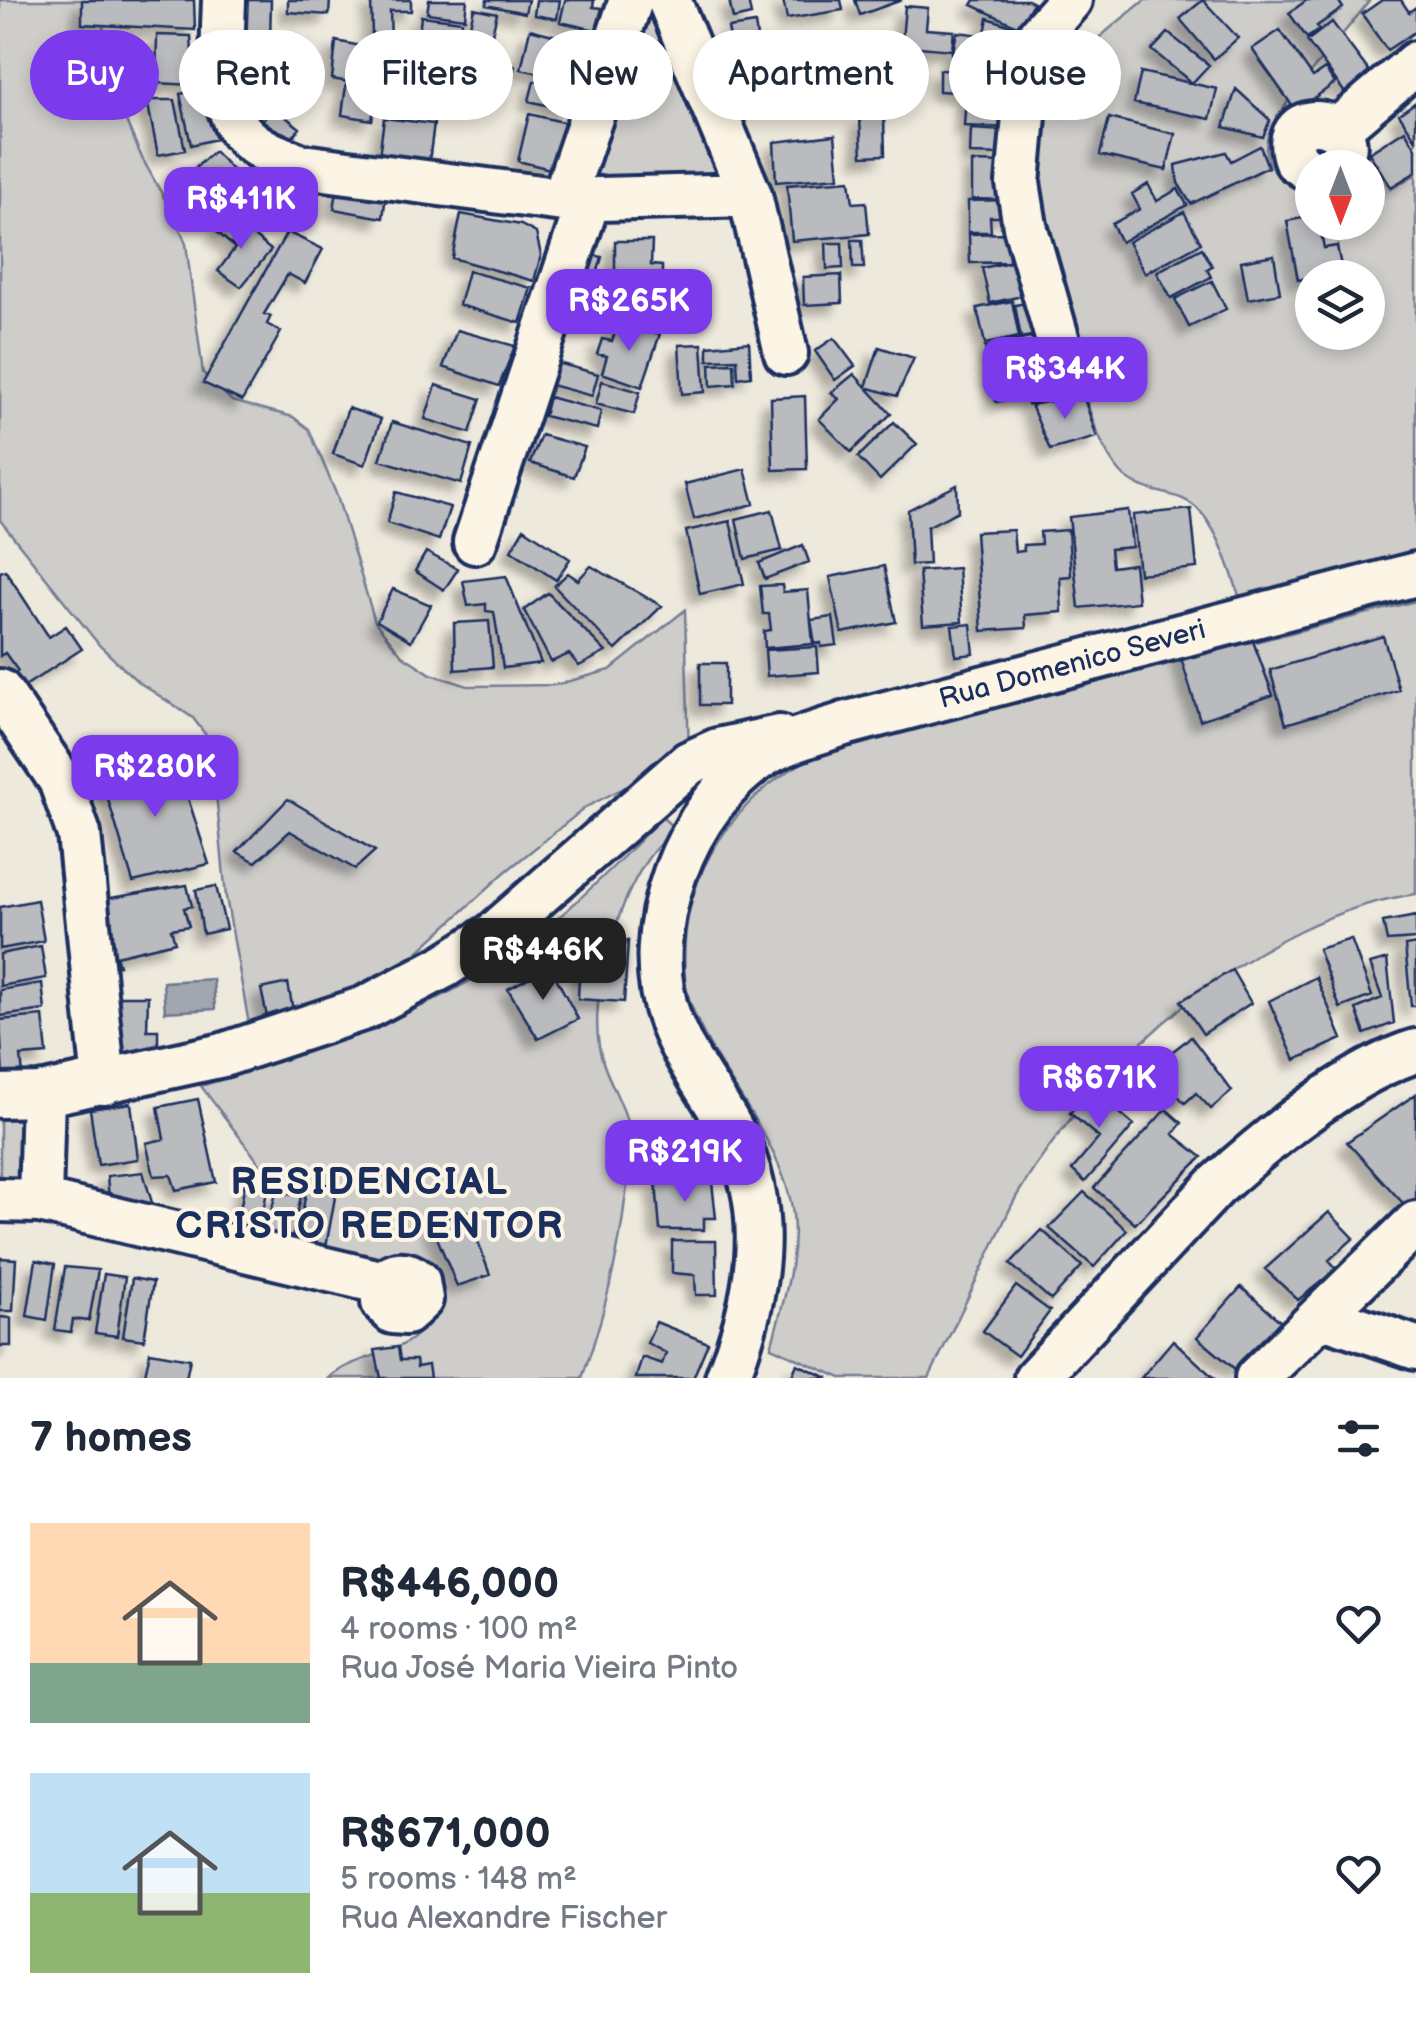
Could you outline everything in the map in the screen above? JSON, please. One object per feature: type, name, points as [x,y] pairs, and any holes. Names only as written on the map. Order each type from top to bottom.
[{"type":"street","points":[[224,0],[222,68],[232,112],[243,134],[266,152],[302,166],[576,201],[750,195]]},
{"type":"street","points":[[475,542],[631,0]]},
{"type":"street","points":[[669,0],[750,195],[786,352]]},
{"type":"street","points":[[1062,354],[1025,226],[1018,184],[1029,60],[1040,34],[1070,0]]},
{"type":"street","points":[[1295,158],[1294,137],[1302,127],[1326,123],[1335,149],[1416,63]]},
{"type":"street","name":"Rua Domenico Severi","points":[[724,791],[782,745],[844,724],[1416,574]]},
{"type":"street","points":[[0,691],[60,780],[79,834],[104,1083]]},
{"type":"street","points":[[0,1096],[42,1094],[104,1083],[222,1055],[365,1008],[444,967],[493,934],[688,763],[718,750],[844,724]]},
{"type":"street","points":[[665,783],[694,776],[708,778],[724,791],[685,848],[671,886],[664,920],[662,974],[674,1031],[734,1132],[754,1190],[758,1236],[754,1283],[745,1326],[727,1378]]},
{"type":"street","points":[[1036,1378],[1215,1186],[1283,1129],[1348,1085],[1416,1051]]},
{"type":"street","points":[[42,1094],[20,1200],[384,1283]]},
{"type":"street","points":[[1258,1378],[1416,1223]]},
{"type":"street","points":[[1322,1316],[1416,1348]]},
{"type":"shaded area","points":[[0,0],[102,0],[103,30],[30,30],[30,120],[126,120],[186,244],[203,373],[232,401],[293,417],[309,429],[337,496],[375,622],[402,655],[431,674],[468,686],[555,685],[610,670],[685,610],[689,755],[586,807],[504,873],[369,997],[251,1035],[226,897],[211,742],[193,718],[137,681],[100,646],[0,520]]},
{"type":"shaded area","points":[[642,0],[659,0],[672,30],[632,30]]},
{"type":"shaded area","points":[[1145,0],[1370,0],[1283,109],[1266,150],[1272,168],[1295,187],[1295,240],[1385,240],[1385,179],[1391,189],[1416,174],[1416,561],[1241,602],[1220,544],[1204,516],[1183,499],[1127,479],[1107,453],[1088,406],[1051,274],[1040,195],[1040,157],[1046,120],[1121,120],[1121,30],[1109,29]]},
{"type":"shaded area","points":[[673,34],[693,82],[693,120],[709,120],[737,187],[579,193],[603,120],[673,120]]},
{"type":"shaded area","points":[[1416,601],[1416,894],[1357,907],[1299,931],[1242,963],[1138,1046],[1053,1142],[1019,1192],[929,1378],[841,1378],[771,1347],[793,1254],[790,1198],[770,1147],[700,1027],[685,980],[689,911],[698,881],[729,827],[749,803],[773,782],[827,751]]},
{"type":"shaded area","points":[[662,817],[675,829],[649,857],[627,898],[609,948],[599,1000],[599,1046],[625,1115],[630,1155],[614,1268],[582,1378],[329,1378],[341,1369],[407,1342],[426,1323],[329,1255],[201,1086],[334,1043],[463,985],[503,961],[556,920]]},
{"type":"shaded area","points":[[213,979],[215,1009],[165,1012],[163,982]]},
{"type":"shaded area","points":[[0,1103],[32,1103],[33,1186],[0,1186]]},
{"type":"building","points":[[82,0],[194,0],[195,30],[82,24]]},
{"type":"building","points":[[241,0],[271,0],[270,30],[241,30]]},
{"type":"building","points":[[288,0],[330,0],[329,15],[288,12]]},
{"type":"building","points":[[371,0],[411,0],[411,11],[390,11],[391,30],[372,30]]},
{"type":"building","points":[[429,0],[467,0],[465,18],[427,13]]},
{"type":"building","points":[[487,0],[528,0],[525,13],[486,5]]},
{"type":"building","points":[[536,0],[560,0],[557,19],[534,15]]},
{"type":"building","points":[[565,0],[594,0],[593,7],[602,8],[596,30],[560,22]]},
{"type":"building","points":[[729,0],[748,0],[751,15],[733,19]]},
{"type":"building","points":[[783,0],[841,0],[843,10],[787,19]]},
{"type":"building","points":[[855,0],[902,0],[860,15]]},
{"type":"building","points":[[975,0],[1033,3],[1019,27],[972,5]]},
{"type":"building","points":[[1203,0],[1238,38],[1214,59],[1180,19]]},
{"type":"building","points":[[1307,0],[1338,0],[1343,8],[1307,38],[1289,13]]},
{"type":"building","points":[[1382,0],[1401,0],[1409,12],[1416,7],[1416,31],[1387,50],[1362,14]]},
{"type":"building","points":[[905,6],[928,8],[926,29],[949,31],[949,50],[929,48],[929,30],[903,30]]},
{"type":"building","points":[[474,8],[497,13],[493,30],[469,30]]},
{"type":"building","points":[[421,16],[462,21],[461,30],[420,30]]},
{"type":"building","points":[[988,18],[1023,30],[986,30]]},
{"type":"building","points":[[1332,22],[1371,74],[1345,93],[1307,41]]},
{"type":"building","points":[[755,24],[756,30],[728,30]]},
{"type":"building","points":[[530,29],[534,30],[533,72],[521,69]]},
{"type":"building","points":[[1280,30],[1313,77],[1325,69],[1335,83],[1296,111],[1252,49]]},
{"type":"building","points":[[1168,33],[1209,65],[1192,83],[1152,50]]},
{"type":"building","points":[[159,35],[179,36],[179,84],[159,83]]},
{"type":"building","points":[[336,41],[345,43],[345,81],[332,79]]},
{"type":"building","points":[[939,70],[949,70],[949,92],[939,91]]},
{"type":"building","points":[[1141,72],[1217,89],[1210,119],[1134,103]]},
{"type":"building","points":[[1236,89],[1270,120],[1263,137],[1224,127]]},
{"type":"building","points":[[159,100],[175,100],[185,150],[158,155],[151,120],[159,120]]},
{"type":"building","points":[[1416,102],[1416,140],[1399,114]]},
{"type":"building","points":[[529,114],[533,120],[567,123],[554,170],[518,161]]},
{"type":"building","points":[[186,120],[209,120],[216,139],[191,145]]},
{"type":"building","points":[[290,120],[300,128],[288,143],[260,123]]},
{"type":"building","points":[[384,120],[434,124],[429,162],[379,157]]},
{"type":"building","points":[[860,120],[884,120],[885,155],[862,156]]},
{"type":"building","points":[[964,120],[1011,120],[1010,128],[964,126]]},
{"type":"building","points":[[1109,120],[1175,134],[1166,170],[1100,155]]},
{"type":"building","points":[[971,129],[1007,131],[1006,155],[970,154]]},
{"type":"building","points":[[1405,130],[1416,148],[1416,172],[1391,187],[1385,178],[1385,150],[1374,150]]},
{"type":"building","points":[[835,135],[839,177],[776,182],[774,142]]},
{"type":"building","points":[[1260,146],[1268,167],[1191,204],[1178,183],[1176,165],[1226,152],[1231,161]]},
{"type":"building","points":[[214,151],[240,178],[200,210],[175,186]]},
{"type":"building","points":[[972,162],[1006,163],[1006,200],[972,199]]},
{"type":"building","points":[[850,180],[853,203],[866,202],[869,234],[792,241],[787,185]]},
{"type":"building","points":[[1148,184],[1157,201],[1178,189],[1187,205],[1121,242],[1112,224],[1140,209],[1132,194]]},
{"type":"building","points":[[338,186],[386,195],[383,218],[334,209]]},
{"type":"building","points":[[1008,200],[1008,217],[990,217],[991,232],[968,232],[968,201]]},
{"type":"building","points":[[1184,212],[1201,243],[1145,273],[1128,242]]},
{"type":"building","points":[[461,214],[521,225],[536,233],[541,255],[534,281],[452,258]]},
{"type":"building","points":[[229,216],[271,250],[241,287],[218,271],[235,248],[216,231]]},
{"type":"building","points":[[1295,219],[1295,240],[1322,240],[1324,248],[1337,246],[1340,260],[1295,260],[1295,264],[1287,221]]},
{"type":"building","points":[[287,232],[323,249],[305,283],[288,274],[264,314],[271,316],[267,324],[281,332],[242,401],[203,383]]},
{"type":"building","points":[[1008,233],[1009,262],[970,263],[969,234]]},
{"type":"building","points":[[852,240],[862,240],[864,268],[853,268]]},
{"type":"building","points":[[615,241],[652,241],[651,265],[662,266],[662,292],[615,291]]},
{"type":"building","points":[[826,243],[842,243],[843,268],[827,269]]},
{"type":"building","points":[[1202,248],[1212,266],[1207,269],[1211,277],[1171,298],[1157,272]]},
{"type":"building","points":[[584,252],[602,257],[592,292],[573,287]]},
{"type":"building","points":[[1274,255],[1280,293],[1248,299],[1241,261]]},
{"type":"building","points":[[1015,261],[1022,296],[990,303],[982,268]]},
{"type":"building","points":[[468,271],[531,288],[520,323],[459,305]]},
{"type":"building","points":[[841,275],[842,303],[804,305],[803,277]]},
{"type":"building","points":[[1212,281],[1226,309],[1189,327],[1175,299]]},
{"type":"building","points":[[592,292],[634,301],[629,317],[588,307]]},
{"type":"building","points":[[1040,300],[1046,333],[1021,338],[1015,305]]},
{"type":"building","points":[[1012,301],[1019,337],[985,344],[977,308]]},
{"type":"building","points":[[618,324],[660,334],[642,387],[602,373],[607,356],[597,354],[602,339],[612,341]]},
{"type":"building","points":[[457,330],[515,346],[499,386],[443,367]]},
{"type":"building","points":[[1045,335],[1049,364],[990,375],[985,347]]},
{"type":"building","points":[[834,338],[855,366],[835,380],[815,351]]},
{"type":"building","points":[[749,342],[751,376],[738,378],[737,359],[708,360],[708,346]]},
{"type":"building","points":[[702,344],[705,392],[682,394],[679,345]]},
{"type":"building","points":[[879,347],[914,358],[897,396],[866,387]]},
{"type":"building","points":[[554,362],[598,374],[592,396],[547,384]]},
{"type":"building","points":[[734,363],[735,384],[711,386],[710,364]]},
{"type":"building","points":[[1073,364],[1079,394],[1049,399],[1044,369]]},
{"type":"building","points":[[1042,368],[1047,401],[1028,404],[1023,371]]},
{"type":"building","points":[[1022,372],[1026,397],[996,402],[992,377]]},
{"type":"building","points":[[854,374],[891,414],[851,452],[819,419],[839,399],[831,393]]},
{"type":"building","points":[[602,381],[640,392],[634,414],[596,404]]},
{"type":"building","points":[[436,385],[481,399],[470,433],[425,419]]},
{"type":"building","points":[[1083,395],[1097,437],[1050,450],[1031,405]]},
{"type":"building","points":[[805,396],[807,469],[773,470],[771,398]]},
{"type":"building","points":[[549,397],[601,411],[597,429],[544,416]]},
{"type":"building","points":[[348,408],[381,419],[365,465],[333,454]]},
{"type":"building","points":[[392,422],[472,446],[461,484],[380,460]]},
{"type":"building","points":[[894,422],[917,444],[880,480],[858,457]]},
{"type":"building","points":[[541,435],[585,447],[574,477],[530,463]]},
{"type":"building","points":[[745,469],[754,504],[694,519],[685,484]]},
{"type":"building","points":[[957,485],[958,511],[927,527],[929,564],[911,565],[908,510]]},
{"type":"building","points":[[396,492],[450,507],[439,540],[387,523]]},
{"type":"building","points":[[1191,509],[1197,568],[1139,574],[1133,515]]},
{"type":"building","points":[[772,510],[782,550],[745,559],[736,519]]},
{"type":"building","points":[[1128,510],[1132,547],[1110,549],[1112,567],[1134,564],[1138,602],[1079,608],[1069,517]]},
{"type":"building","points":[[730,521],[744,584],[700,594],[686,531]]},
{"type":"building","points":[[524,528],[570,559],[556,580],[511,550]]},
{"type":"building","points":[[1013,530],[1015,552],[1024,551],[1023,545],[1041,544],[1040,532],[1068,530],[1071,576],[1060,577],[1062,612],[1025,615],[1026,628],[982,631],[975,532]]},
{"type":"building","points":[[803,545],[809,562],[765,579],[759,563]]},
{"type":"building","points":[[426,552],[458,569],[444,590],[415,571]]},
{"type":"building","points":[[591,566],[662,606],[616,650],[554,586],[568,573],[578,580]]},
{"type":"building","points":[[884,566],[896,622],[842,633],[830,577]]},
{"type":"building","points":[[958,568],[962,622],[923,625],[919,571]]},
{"type":"building","points":[[5,570],[49,637],[66,626],[82,649],[17,691],[8,678],[18,671],[5,653],[0,656],[0,572]]},
{"type":"building","points":[[506,576],[541,663],[503,668],[494,612],[486,611],[486,604],[468,606],[463,581]]},
{"type":"building","points":[[782,585],[783,592],[808,590],[813,644],[765,648],[764,631],[771,630],[769,614],[763,614],[760,586]]},
{"type":"building","points":[[393,589],[431,605],[411,641],[377,621]]},
{"type":"building","points":[[548,593],[606,652],[579,666],[569,654],[551,662],[524,610]]},
{"type":"building","points":[[833,617],[837,645],[815,644],[811,620]]},
{"type":"building","points":[[489,621],[493,667],[455,670],[454,623]]},
{"type":"building","points":[[971,624],[974,654],[956,656],[952,626]]},
{"type":"building","points":[[1247,625],[1273,695],[1200,720],[1177,645]]},
{"type":"building","points":[[1383,636],[1399,690],[1286,724],[1270,670]]},
{"type":"building","points":[[817,647],[819,672],[767,676],[765,650]]},
{"type":"building","points":[[700,663],[726,663],[726,705],[700,705]]},
{"type":"building","points":[[175,757],[209,864],[133,882],[101,776]]},
{"type":"building","points":[[288,799],[375,851],[355,869],[290,831],[256,862],[237,852]]},
{"type":"building","points":[[187,885],[192,906],[184,908],[189,926],[171,929],[175,942],[116,956],[119,965],[107,967],[93,901]]},
{"type":"building","points":[[216,886],[226,929],[203,934],[196,890]]},
{"type":"building","points":[[37,900],[44,941],[0,949],[0,907]]},
{"type":"building","points":[[1416,916],[1416,939],[1387,941],[1383,922]]},
{"type":"building","points":[[553,920],[570,939],[548,959],[530,938]]},
{"type":"building","points":[[581,937],[628,941],[624,1002],[578,999]]},
{"type":"building","points":[[1351,939],[1372,996],[1340,1008],[1318,949]]},
{"type":"building","points":[[1416,944],[1416,1006],[1411,1006],[1405,946]]},
{"type":"building","points":[[41,946],[46,978],[0,986],[0,954]]},
{"type":"building","points":[[1387,959],[1394,1023],[1365,1034],[1356,1009],[1382,998],[1370,964]]},
{"type":"building","points":[[550,966],[578,1019],[538,1039],[508,989]]},
{"type":"building","points":[[1232,970],[1251,1003],[1203,1034],[1181,1001]]},
{"type":"building","points":[[1316,977],[1342,1039],[1295,1060],[1269,1001]]},
{"type":"building","points":[[42,983],[45,1010],[0,1016],[0,990]]},
{"type":"building","points":[[288,983],[294,1016],[268,1021],[261,989]]},
{"type":"building","points":[[119,996],[148,996],[147,1030],[158,1030],[158,1061],[118,1060]]},
{"type":"building","points":[[43,1016],[47,1054],[21,1056],[23,1076],[3,1078],[0,1020]]},
{"type":"building","points":[[1191,1037],[1232,1091],[1211,1109],[1196,1093],[1185,1103],[1151,1068]]},
{"type":"building","points":[[1091,1088],[1134,1125],[1085,1182],[1072,1170],[1099,1138],[1070,1113]]},
{"type":"building","points":[[1416,1094],[1416,1212],[1413,1214],[1347,1142]]},
{"type":"building","points":[[198,1099],[216,1182],[176,1190],[171,1175],[154,1176],[146,1143],[164,1139],[158,1107]]},
{"type":"building","points":[[131,1103],[138,1159],[98,1165],[90,1109]]},
{"type":"building","points":[[1166,1109],[1182,1123],[1173,1134],[1202,1157],[1135,1224],[1094,1188]]},
{"type":"building","points":[[143,1172],[153,1206],[109,1198],[107,1176]]},
{"type":"building","points":[[308,1181],[337,1186],[326,1247],[297,1242]]},
{"type":"building","points":[[245,1182],[268,1186],[259,1232],[237,1228]]},
{"type":"building","points":[[656,1182],[712,1182],[716,1218],[704,1218],[704,1230],[660,1230]]},
{"type":"building","points":[[276,1192],[301,1196],[292,1239],[266,1234]]},
{"type":"building","points":[[1084,1192],[1127,1230],[1094,1267],[1049,1228]]},
{"type":"building","points":[[467,1211],[490,1275],[457,1286],[431,1223]]},
{"type":"building","points":[[1329,1212],[1354,1238],[1329,1260],[1337,1269],[1298,1300],[1265,1269]]},
{"type":"building","points":[[1042,1230],[1082,1266],[1051,1300],[1010,1264]]},
{"type":"building","points":[[672,1241],[716,1241],[717,1295],[696,1295],[695,1275],[672,1273]]},
{"type":"building","points":[[0,1258],[16,1259],[13,1311],[0,1311]]},
{"type":"building","points":[[36,1260],[55,1264],[47,1320],[27,1316]]},
{"type":"building","points":[[65,1267],[98,1270],[89,1321],[73,1319],[71,1332],[55,1330]]},
{"type":"building","points":[[104,1274],[125,1277],[117,1336],[95,1333]]},
{"type":"building","points":[[132,1278],[153,1282],[144,1340],[123,1337]]},
{"type":"building","points":[[1016,1286],[1050,1311],[1017,1356],[983,1331]]},
{"type":"building","points":[[1241,1287],[1280,1321],[1236,1370],[1197,1337]]},
{"type":"building","points":[[0,1317],[11,1318],[11,1346],[0,1346]]},
{"type":"building","points":[[656,1322],[708,1343],[693,1378],[636,1378],[642,1357],[662,1364],[666,1353],[647,1343]]},
{"type":"building","points":[[1173,1340],[1214,1378],[1141,1378]]},
{"type":"building","points":[[398,1347],[400,1360],[416,1360],[417,1367],[428,1365],[430,1378],[381,1378],[375,1350]]},
{"type":"building","points":[[150,1352],[190,1359],[186,1378],[144,1378]]},
{"type":"building","points":[[797,1364],[829,1378],[791,1378]]},
{"type":"district","name":"RESIDENCIAL CRISTO REDENTOR","points":[[370,1203]]}]
